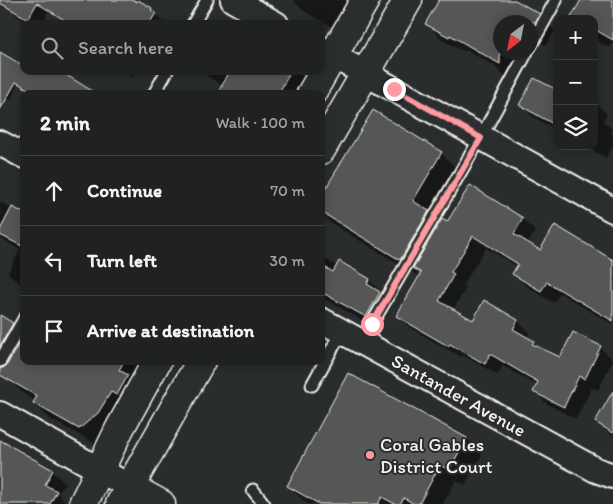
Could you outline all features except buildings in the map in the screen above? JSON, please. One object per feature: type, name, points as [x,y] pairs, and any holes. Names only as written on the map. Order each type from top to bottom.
[{"type":"street","points":[[233,0],[269,20]]},
{"type":"street","points":[[364,0],[327,52],[613,210]]},
{"type":"street","points":[[325,143],[408,0]]},
{"type":"street","points":[[313,90],[318,75]]},
{"type":"street","points":[[0,143],[20,154]]},
{"type":"street","name":"Santander Avenue","points":[[325,322],[604,473],[613,494]]},
{"type":"street","points":[[83,504],[120,428],[156,365]]},
{"type":"street","points":[[125,495],[199,365]]},
{"type":"street","points":[[0,414],[100,470],[125,495],[161,504]]},
{"type":"lane","points":[[195,20],[207,0]]},
{"type":"lane","points":[[538,33],[556,0]]},
{"type":"lane","points":[[312,385],[352,337],[481,138],[523,60]]},
{"type":"lane","points":[[158,90],[165,75]]},
{"type":"lane","points":[[0,361],[20,326]]},
{"type":"lane","points":[[253,490],[264,504]]},
{"type":"place","name":"Coral Gables District Court","points":[[370,455]]},
{"type":"route","points":[[372,324],[481,138],[394,89]]}]
